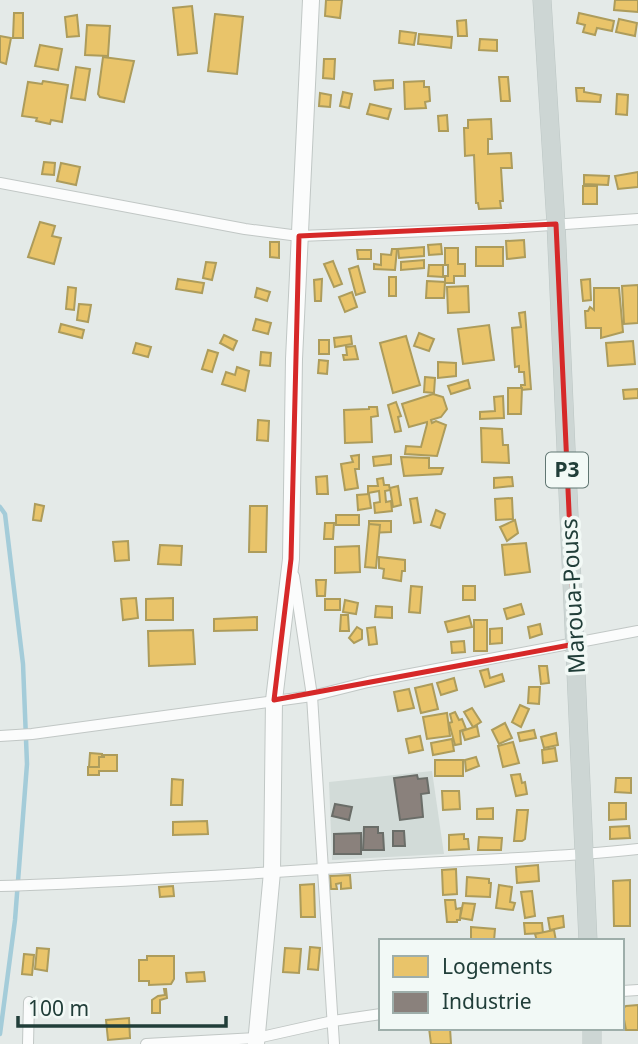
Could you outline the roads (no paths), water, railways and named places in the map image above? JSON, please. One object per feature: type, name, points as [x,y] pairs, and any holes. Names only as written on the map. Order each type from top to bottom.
[{"type":"main road","points":[[257,1041],[272,872],[274,700],[291,559],[294,359],[311,0]]},
{"type":"main road","name":"Maroua-Pouss","points":[[542,0],[556,224],[588,939]]},
{"type":"street","points":[[0,183],[245,229],[299,236],[508,228],[638,219]]},
{"type":"street","points":[[291,559],[312,696],[334,1044]]},
{"type":"street","points":[[0,736],[312,696],[368,682],[638,631]]},
{"type":"street","points":[[0,886],[584,855],[638,849]]},
{"type":"street","points":[[28,1044],[29,1002]]},
{"type":"street","points":[[146,1044],[257,1041],[333,1021],[379,1014]]},
{"type":"waterway","points":[[0,507],[5,514],[23,664],[27,764],[15,920],[0,1034]]}]
